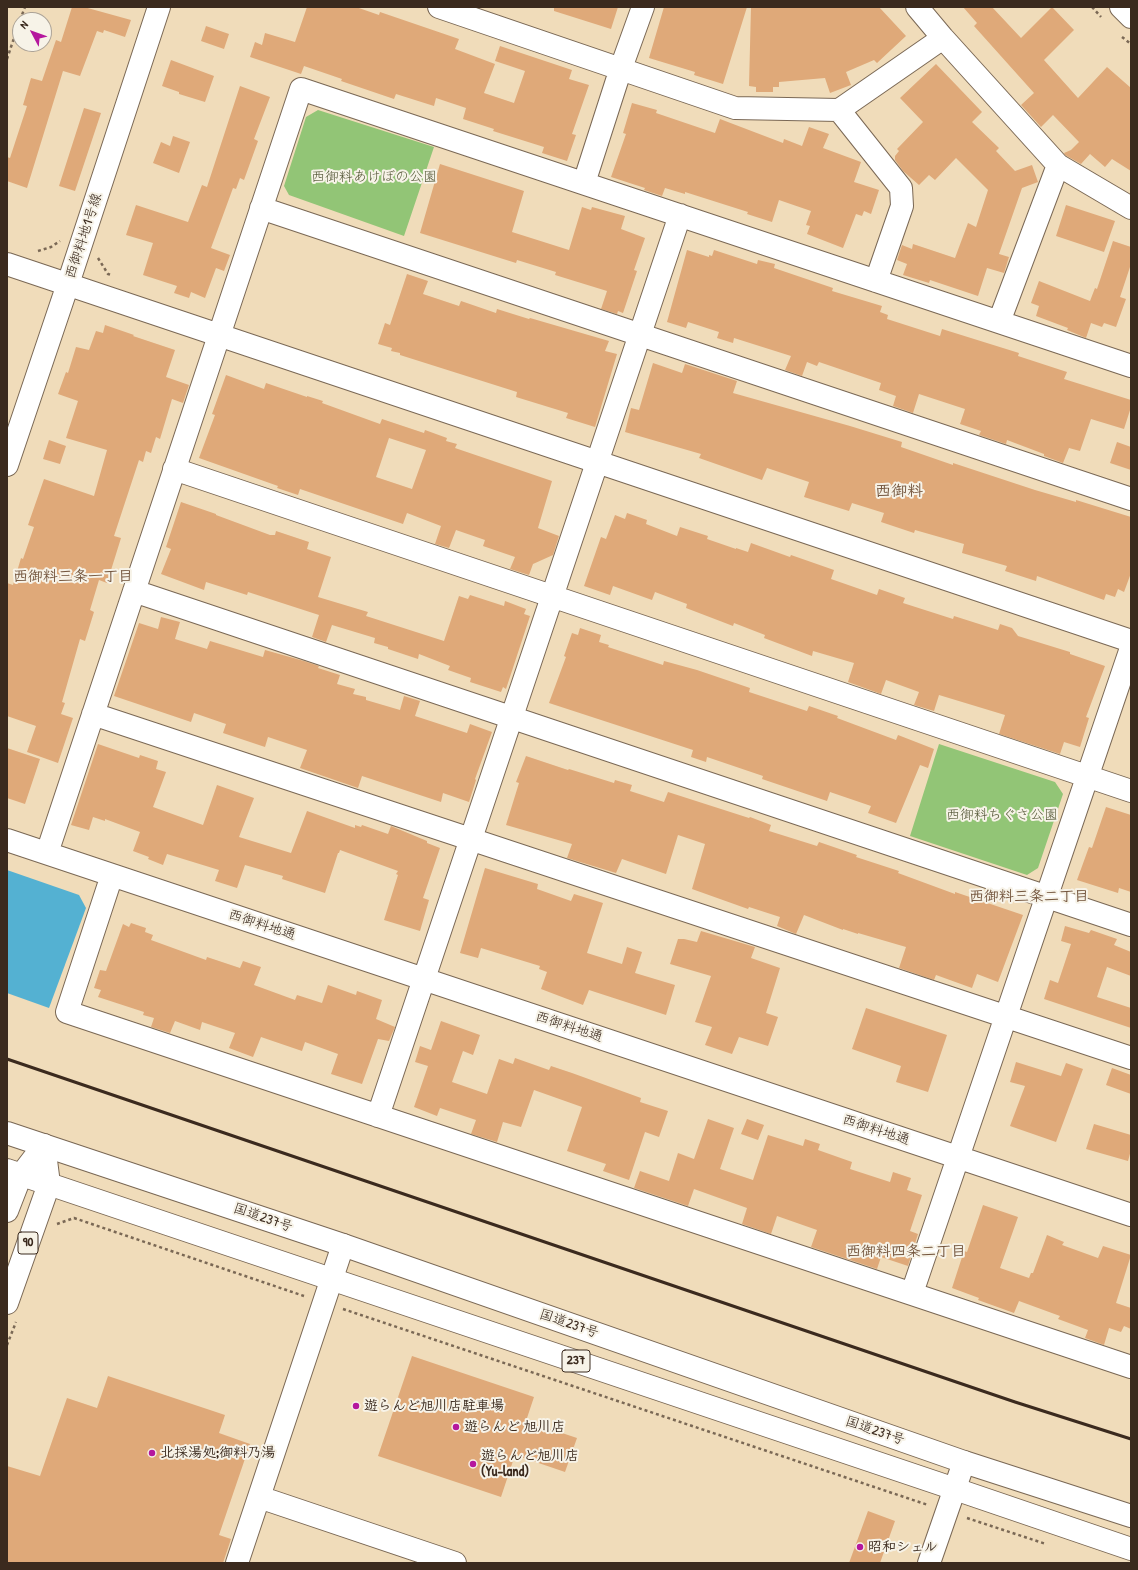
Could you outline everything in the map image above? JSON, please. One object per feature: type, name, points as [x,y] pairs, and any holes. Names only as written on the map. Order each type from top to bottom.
[{"type":"main road","name":"西御料地1号線","points":[[7,465],[159,7]]},
{"type":"main road","points":[[439,7],[735,108],[839,110],[943,38]]},
{"type":"main road","points":[[584,183],[621,68],[643,7]]},
{"type":"main road","points":[[917,7],[943,38],[1058,165],[1131,208]]},
{"type":"main road","points":[[1121,7],[1131,17]]},
{"type":"main road","points":[[47,853],[301,89],[1131,366]]},
{"type":"main road","points":[[839,110],[900,188],[902,206],[876,281]]},
{"type":"main road","points":[[999,322],[1058,165]]},
{"type":"main road","points":[[261,208],[1131,499]]},
{"type":"main road","points":[[378,1116],[680,215]]},
{"type":"main road","points":[[7,264],[1131,641]]},
{"type":"main road","points":[[174,469],[1131,791]]},
{"type":"main road","points":[[134,591],[1131,925]]},
{"type":"main road","points":[[912,1293],[1131,648]]},
{"type":"main road","points":[[94,714],[1131,1058]]},
{"type":"main road","name":"西御料地通","points":[[7,840],[1131,1215]]},
{"type":"main road","points":[[112,875],[67,1012],[1131,1366]]},
{"type":"main road","name":"国道237号","points":[[7,1133],[343,1245],[964,1462],[1131,1516]]},
{"type":"main road","points":[[7,1211],[14,1173],[44,1145]]},
{"type":"main road","name":"90","points":[[7,1303],[49,1184],[44,1145]]},
{"type":"main road","name":"国道237号","points":[[14,1173],[955,1488],[1131,1549]]},
{"type":"main road","points":[[237,1563],[343,1245]]},
{"type":"main road","points":[[929,1563],[964,1462]]},
{"type":"main road","points":[[260,1497],[455,1563]]},
{"type":"path","points":[[7,59],[12,44]]},
{"type":"path","points":[[97,256],[108,274],[115,276]]},
{"type":"path","points":[[74,1218],[1050,1546]]},
{"type":"green space","name":"西御料あけぼの公園","points":[[318,110],[434,147],[404,236],[289,195],[284,186],[306,117]]},
{"type":"green space","name":"西御料ちぐさ公園","points":[[939,744],[1055,782],[1063,794],[1038,868],[1027,875],[910,836]]},
{"type":"water","points":[[7,870],[79,895],[86,908],[49,1008],[7,993]]},
{"type":"building","points":[[72,7],[84,7],[131,20],[125,37],[104,30],[103,33],[97,31],[80,76],[63,71],[27,188],[7,181],[7,157],[10,158],[27,106],[23,105],[31,78],[42,81],[56,40],[61,42]]},
{"type":"building","points":[[307,7],[356,7],[379,15],[380,12],[459,39],[455,49],[495,64],[484,93],[514,103],[525,71],[495,61],[500,46],[572,70],[569,79],[589,85],[572,134],[576,135],[567,161],[542,153],[544,147],[493,131],[494,129],[463,119],[466,108],[436,98],[434,106],[396,94],[394,99],[341,81],[342,79],[304,66],[301,74],[250,57],[255,42],[262,45],[265,33],[295,42]]},
{"type":"building","points":[[554,7],[618,7],[611,29],[554,11]]},
{"type":"building","points":[[664,7],[747,7],[723,84],[694,75],[695,72],[649,58]]},
{"type":"building","points":[[751,7],[879,7],[906,36],[877,63],[874,60],[846,72],[851,85],[830,93],[825,78],[779,82],[779,87],[773,87],[773,92],[756,92],[756,87],[749,86]]},
{"type":"building","points":[[963,7],[992,7],[1021,38],[1052,7],[1074,30],[1044,60],[1078,98],[1107,67],[1131,88],[1131,171],[1112,159],[1105,167],[1090,154],[1081,164],[1065,155],[1064,153],[1071,150],[1079,142],[1053,115],[1041,127],[1021,105],[1034,93],[974,26],[977,23]]},
{"type":"building","points":[[206,26],[229,34],[224,49],[201,41]]},
{"type":"building","points":[[171,60],[214,76],[205,102],[179,94],[179,92],[162,86]]},
{"type":"building","points":[[936,64],[982,112],[972,122],[999,148],[996,151],[1015,171],[1032,165],[1038,182],[1022,188],[999,254],[1009,257],[1004,273],[987,268],[978,296],[930,280],[929,283],[903,275],[907,264],[897,260],[902,245],[912,249],[913,244],[955,258],[968,223],[976,227],[988,190],[956,158],[935,180],[929,175],[919,185],[903,171],[895,160],[895,156],[899,151],[897,149],[923,122],[900,98]]},
{"type":"building","points":[[240,86],[270,97],[254,139],[258,141],[244,180],[240,178],[236,189],[233,188],[211,248],[230,255],[224,271],[216,268],[205,298],[191,292],[189,298],[174,293],[177,286],[143,275],[153,243],[126,235],[136,205],[188,222],[202,185],[207,187]]},
{"type":"building","points":[[632,103],[657,110],[656,113],[715,133],[720,119],[783,143],[784,139],[802,146],[809,127],[829,134],[823,148],[861,162],[854,182],[879,190],[871,214],[864,211],[862,216],[856,214],[843,248],[807,234],[810,226],[806,225],[811,211],[779,200],[772,222],[747,214],[748,212],[685,192],[685,194],[665,188],[662,196],[644,190],[645,188],[611,177],[626,134],[623,133]]},
{"type":"building","points":[[84,108],[101,113],[75,191],[59,186]]},
{"type":"building","points":[[173,136],[190,142],[179,173],[153,163],[161,142],[170,146]]},
{"type":"building","points":[[440,164],[524,191],[512,232],[569,250],[582,207],[591,210],[592,207],[625,216],[621,229],[645,238],[634,270],[637,271],[623,313],[618,311],[617,314],[601,309],[607,291],[555,275],[556,272],[517,260],[516,263],[420,233]]},
{"type":"building","points":[[1066,205],[1115,221],[1104,252],[1056,236]]},
{"type":"building","points":[[1113,241],[1131,247],[1131,264],[1120,297],[1126,299],[1116,327],[1104,323],[1102,327],[1091,323],[1086,338],[1067,330],[1068,328],[1036,316],[1039,306],[1031,303],[1039,281],[1090,301],[1095,288],[1097,289]]},
{"type":"building","points":[[687,250],[709,257],[709,255],[712,256],[714,250],[757,264],[758,260],[775,264],[774,268],[833,288],[832,291],[882,306],[880,312],[888,315],[887,319],[940,336],[942,329],[1019,353],[1018,356],[1067,372],[1064,379],[1131,400],[1131,407],[1124,429],[1091,419],[1080,451],[1069,448],[1063,463],[1007,440],[1006,444],[979,435],[981,431],[960,424],[965,409],[919,394],[913,413],[893,406],[896,396],[879,390],[881,383],[819,362],[817,366],[807,362],[802,376],[785,370],[791,356],[734,338],[733,343],[717,338],[719,332],[688,322],[686,328],[667,322]]},
{"type":"building","points":[[407,274],[428,281],[423,294],[459,306],[461,301],[496,313],[497,309],[609,341],[605,351],[617,354],[595,427],[566,418],[568,413],[516,397],[517,392],[400,355],[400,353],[391,351],[392,348],[378,344],[385,323],[390,325]]},
{"type":"building","points":[[105,325],[175,350],[166,377],[189,385],[183,403],[172,399],[160,439],[156,437],[151,453],[146,451],[143,462],[139,460],[114,536],[121,538],[107,583],[99,580],[90,610],[94,612],[85,641],[80,639],[62,702],[65,703],[61,714],[73,718],[58,763],[27,752],[36,726],[7,716],[7,583],[13,585],[21,558],[23,559],[34,527],[28,525],[44,479],[94,496],[107,450],[66,438],[78,401],[58,394],[66,372],[68,373],[76,347],[89,350],[96,331],[103,333]]},
{"type":"building","points":[[653,363],[682,373],[685,364],[737,381],[733,393],[902,442],[901,447],[953,465],[953,463],[1035,490],[1076,502],[1076,500],[1131,517],[1131,573],[1124,592],[1118,589],[1115,597],[1106,594],[1104,600],[1037,576],[1036,581],[1005,571],[1007,566],[962,553],[964,544],[915,530],[914,533],[881,522],[884,513],[852,503],[849,511],[804,497],[809,482],[767,468],[762,480],[699,458],[701,454],[625,432],[631,408],[639,410]]},
{"type":"building","points":[[226,375],[264,389],[266,383],[323,401],[322,403],[380,424],[382,419],[424,433],[425,430],[447,438],[446,441],[457,444],[455,448],[552,481],[538,528],[559,536],[553,555],[533,564],[529,575],[510,569],[515,557],[483,546],[485,540],[456,530],[449,548],[435,544],[441,526],[407,513],[403,524],[300,489],[298,495],[277,488],[278,486],[199,458],[215,415],[212,414]],"holes":[[[389,438],[426,450],[412,489],[376,477]]]},
{"type":"building","points":[[49,440],[66,446],[60,464],[43,459]]},
{"type":"building","points":[[1117,442],[1131,447],[1131,470],[1110,463]]},
{"type":"building","points":[[181,502],[270,535],[275,535],[276,531],[309,542],[307,549],[331,557],[318,597],[368,612],[366,616],[444,641],[459,596],[468,599],[470,595],[504,606],[505,601],[526,609],[524,614],[530,616],[506,689],[503,687],[501,692],[470,682],[471,678],[448,670],[450,666],[419,654],[418,659],[388,649],[388,647],[374,643],[375,638],[332,625],[326,642],[312,637],[319,615],[248,592],[247,595],[206,582],[204,590],[161,574],[171,549],[166,547]]},
{"type":"building","points":[[627,513],[647,520],[646,524],[677,536],[680,527],[708,536],[707,539],[736,549],[748,552],[751,543],[790,557],[791,555],[834,570],[831,579],[877,595],[879,589],[905,598],[903,603],[953,619],[954,616],[998,630],[1000,624],[1012,628],[1018,636],[1070,652],[1070,654],[1105,666],[1086,717],[1089,718],[1080,747],[1064,742],[1060,754],[999,734],[1005,715],[939,695],[934,711],[914,705],[919,692],[886,680],[881,694],[848,682],[854,663],[813,651],[812,656],[764,638],[765,635],[734,623],[733,626],[686,608],[687,604],[655,592],[652,600],[613,586],[610,595],[584,586],[601,537],[606,539],[615,515],[625,519]]},
{"type":"building","points":[[161,617],[180,622],[175,639],[207,649],[210,641],[263,657],[265,650],[304,661],[319,666],[318,668],[340,675],[337,684],[355,689],[353,694],[366,697],[366,700],[400,710],[404,696],[420,701],[415,716],[467,733],[470,724],[492,732],[475,779],[476,780],[469,802],[443,793],[441,802],[362,776],[358,788],[300,768],[307,750],[268,737],[265,747],[223,733],[226,724],[194,713],[191,722],[114,696],[139,623],[158,629]]},
{"type":"building","points":[[580,628],[601,635],[599,642],[609,645],[608,647],[663,665],[664,661],[697,670],[750,688],[749,692],[807,711],[809,706],[838,716],[837,718],[896,740],[898,735],[934,749],[928,768],[920,765],[896,823],[868,813],[871,806],[830,792],[827,801],[762,779],[763,776],[707,757],[706,762],[691,757],[693,750],[549,703],[566,657],[564,656],[572,633],[578,635]]},
{"type":"building","points":[[98,744],[139,758],[140,755],[158,761],[156,769],[166,772],[153,807],[203,825],[217,785],[254,798],[239,837],[291,853],[307,811],[355,828],[355,825],[361,827],[362,825],[388,834],[391,826],[440,848],[423,898],[429,900],[420,931],[384,920],[398,871],[340,850],[325,893],[282,879],[283,876],[245,865],[237,888],[215,881],[219,870],[167,854],[163,865],[148,859],[149,857],[133,851],[140,832],[105,819],[105,821],[93,817],[89,830],[71,825]]},
{"type":"building","points":[[7,748],[40,759],[25,804],[7,798]]},
{"type":"building","points":[[526,756],[614,783],[615,780],[632,785],[630,791],[664,802],[668,792],[749,818],[750,817],[771,825],[769,831],[817,846],[819,842],[857,855],[856,857],[899,871],[898,873],[955,894],[955,892],[1023,915],[998,982],[977,974],[972,988],[936,975],[934,980],[899,968],[906,947],[843,930],[804,915],[796,934],[777,926],[780,917],[749,907],[748,909],[692,889],[705,844],[678,835],[666,874],[622,859],[616,873],[567,858],[572,844],[506,825],[519,783],[516,782]]},
{"type":"building","points":[[1106,807],[1131,815],[1131,892],[1119,888],[1118,893],[1077,880],[1089,847],[1092,848]]},
{"type":"building","points":[[485,868],[538,884],[537,889],[571,901],[574,894],[603,903],[587,953],[622,964],[627,947],[642,952],[635,973],[675,985],[666,1015],[589,990],[583,1005],[541,989],[547,972],[539,969],[540,966],[481,948],[478,958],[460,953]]},
{"type":"building","points":[[131,923],[146,928],[145,932],[153,935],[151,940],[206,960],[207,957],[240,968],[243,961],[261,967],[254,985],[295,1000],[297,995],[322,1003],[328,985],[356,995],[357,991],[382,1000],[376,1019],[395,1027],[389,1041],[378,1039],[362,1084],[331,1074],[338,1054],[305,1042],[302,1051],[261,1037],[253,1057],[229,1048],[235,1033],[202,1022],[200,1030],[175,1021],[170,1033],[151,1027],[154,1018],[143,1015],[144,1012],[98,997],[101,990],[94,988],[100,970],[106,971],[123,924],[129,927]]},
{"type":"building","points":[[1065,926],[1089,933],[1091,930],[1117,939],[1114,945],[1131,952],[1131,976],[1107,967],[1097,997],[1131,1008],[1131,1028],[1044,999],[1050,980],[1058,983],[1071,944],[1061,941]]},
{"type":"building","points":[[701,931],[755,947],[751,958],[780,968],[766,1013],[778,1017],[768,1046],[739,1037],[732,1054],[705,1045],[712,1027],[695,1022],[711,976],[670,964],[678,939],[697,942]]},
{"type":"building","points":[[866,1008],[947,1035],[928,1092],[896,1082],[901,1066],[852,1049]]},
{"type":"building","points":[[441,1021],[480,1035],[473,1055],[463,1051],[452,1082],[487,1094],[499,1059],[513,1064],[515,1058],[549,1070],[551,1066],[641,1098],[640,1102],[668,1111],[659,1137],[645,1132],[629,1180],[603,1171],[606,1164],[567,1151],[582,1107],[534,1090],[521,1127],[503,1122],[497,1142],[471,1134],[476,1120],[440,1108],[437,1116],[414,1107],[428,1066],[415,1062],[420,1046],[431,1050]]},
{"type":"building","points":[[1016,1062],[1061,1076],[1066,1063],[1083,1069],[1056,1142],[1010,1126],[1025,1086],[1010,1082]]},
{"type":"building","points":[[1112,1068],[1131,1075],[1131,1094],[1106,1085]]},
{"type":"building","points":[[708,1119],[734,1128],[720,1169],[753,1180],[768,1135],[803,1146],[805,1139],[820,1144],[818,1150],[852,1162],[850,1169],[890,1182],[893,1172],[911,1178],[907,1190],[922,1195],[910,1231],[918,1234],[908,1266],[881,1257],[877,1269],[811,1247],[817,1230],[777,1216],[771,1234],[742,1224],[747,1208],[694,1189],[688,1206],[634,1188],[640,1171],[669,1181],[678,1153],[694,1159]]},
{"type":"building","points":[[747,1119],[764,1125],[758,1140],[741,1134]]},
{"type":"building","points":[[1094,1124],[1131,1135],[1131,1150],[1128,1161],[1086,1149]]},
{"type":"building","points":[[983,1205],[1018,1217],[1000,1268],[1029,1278],[1031,1273],[1033,1273],[1047,1235],[1064,1242],[1062,1245],[1098,1258],[1103,1246],[1131,1255],[1116,1303],[1131,1308],[1131,1329],[1124,1326],[1121,1332],[1109,1328],[1104,1345],[1085,1338],[1088,1330],[1058,1319],[1060,1316],[1019,1301],[1014,1313],[978,1300],[979,1298],[952,1288],[964,1251],[967,1252]]},
{"type":"building","name":"遊らんど 旭川店","points":[[412,1356],[534,1397],[526,1421],[577,1438],[565,1472],[515,1455],[501,1497],[378,1456]]},
{"type":"building","points":[[108,1376],[225,1415],[219,1433],[250,1444],[219,1535],[231,1539],[223,1563],[7,1563],[7,1466],[40,1476],[67,1398],[97,1408]]},
{"type":"building","points":[[868,1511],[895,1521],[880,1563],[849,1563]]},
{"type":"railway","points":[[7,1059],[1015,1402],[1131,1439]]},
{"type":"place","name":"遊らんど旭川店駐車場","points":[[356,1406]]},
{"type":"place","name":"遊らんど 旭川店","points":[[456,1427]]},
{"type":"place","name":"北採湯処;御料乃湯","points":[[152,1453]]},
{"type":"place","name":"遊らんど旭川店 (Yu-land)","points":[[473,1464]]},
{"type":"place","name":"昭和シェル","points":[[860,1547]]},
{"type":"district","name":"西御料","points":[[899,492]]},
{"type":"district","name":"西御料三条一丁目","points":[[73,577]]},
{"type":"district","name":"西御料三条二丁目","points":[[1029,897]]},
{"type":"district","name":"西御料四条二丁目","points":[[906,1252]]}]
